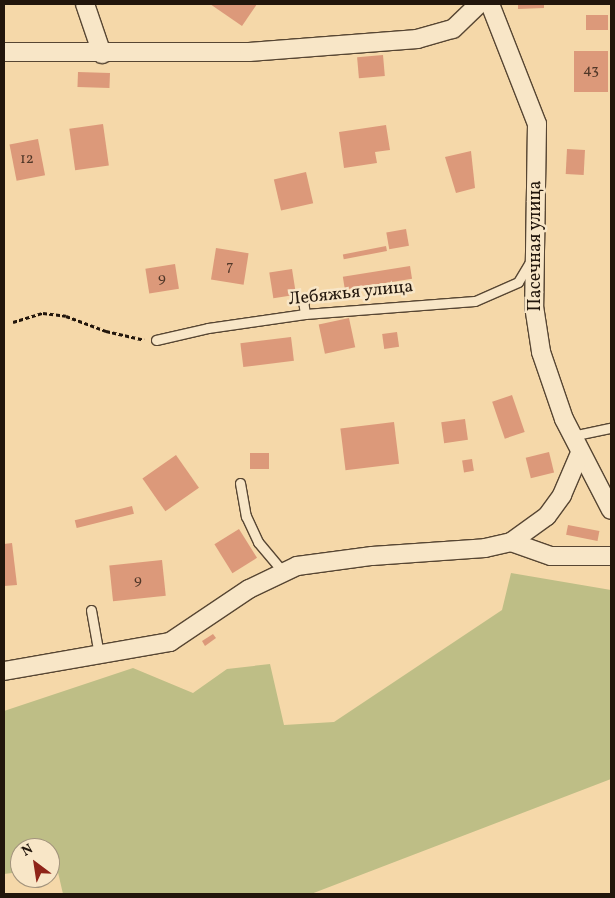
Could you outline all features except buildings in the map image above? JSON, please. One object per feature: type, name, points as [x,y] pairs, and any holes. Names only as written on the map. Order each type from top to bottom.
[{"type":"street","points":[[85,4],[102,54]]},
{"type":"street","points":[[4,52],[102,54],[249,52],[417,39],[453,29],[479,4]]},
{"type":"street","name":"Пасечная улица","points":[[490,4],[537,124],[534,306],[541,352],[572,436],[611,510]]},
{"type":"street","points":[[4,670],[170,642],[249,589],[283,572],[326,560],[485,548],[511,542],[547,516],[562,495],[580,453]]},
{"type":"street","points":[[511,542],[551,556],[611,556]]},
{"type":"lane","name":"Лебяжья улица","points":[[156,340],[208,328],[304,314],[475,301],[518,282],[534,257]]},
{"type":"lane","points":[[304,300],[304,314]]},
{"type":"lane","points":[[572,436],[611,428]]},
{"type":"lane","points":[[240,483],[246,516],[258,542],[283,572]]},
{"type":"lane","points":[[91,610],[99,655]]},
{"type":"path","points":[[13,322],[43,313],[66,316],[136,340],[156,340]]},
{"type":"green space","points":[[511,573],[611,590],[611,779],[311,894],[63,894],[60,881],[60,838],[10,838],[10,873],[4,874],[4,711],[133,668],[193,693],[227,669],[270,664],[284,725],[334,722],[502,610]]}]
